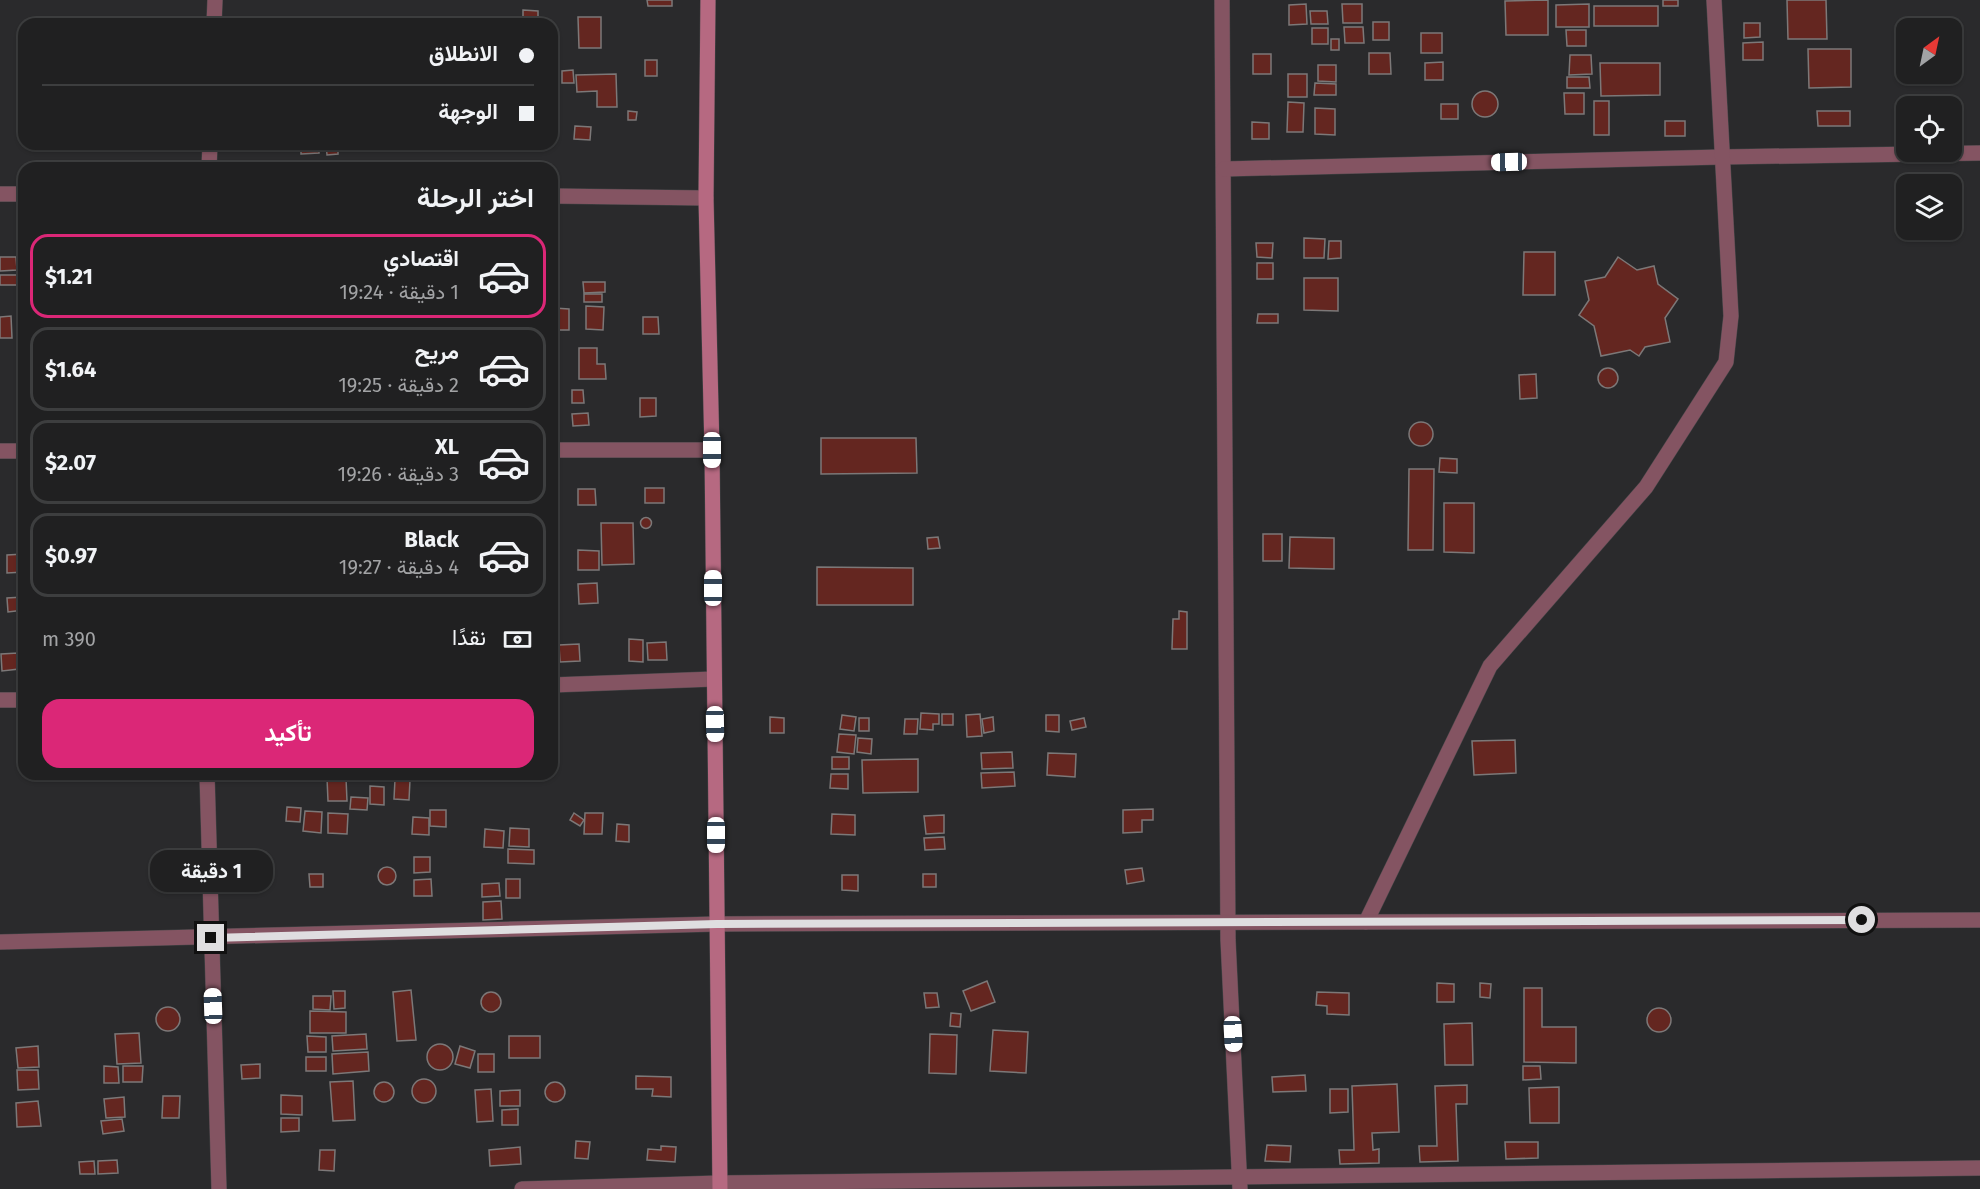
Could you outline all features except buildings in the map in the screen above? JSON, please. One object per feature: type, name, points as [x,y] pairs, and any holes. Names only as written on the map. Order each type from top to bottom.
[{"type":"main road","points":[[708,0],[706,198],[712,450],[719,1186]]},
{"type":"street","points":[[214,18],[215,0]]},
{"type":"street","points":[[1222,0],[1227,922],[1240,1183]]},
{"type":"street","points":[[1366,922],[1490,666],[1646,487],[1726,362],[1731,316],[1714,0]]},
{"type":"street","points":[[1224,169],[1980,153]]},
{"type":"street","points":[[0,194],[18,194]]},
{"type":"street","points":[[558,196],[706,198]]},
{"type":"street","points":[[558,450],[712,450]]},
{"type":"street","points":[[0,451],[18,451]]},
{"type":"street","points":[[558,685],[714,679]]},
{"type":"street","points":[[0,700],[18,700]]},
{"type":"street","points":[[207,780],[219,1189]]},
{"type":"street","points":[[0,942],[717,924],[1980,920]]},
{"type":"street","points":[[522,1189],[1240,1183],[1980,1168]]},
{"type":"route","points":[[211,938],[717,924],[1862,920]]}]
